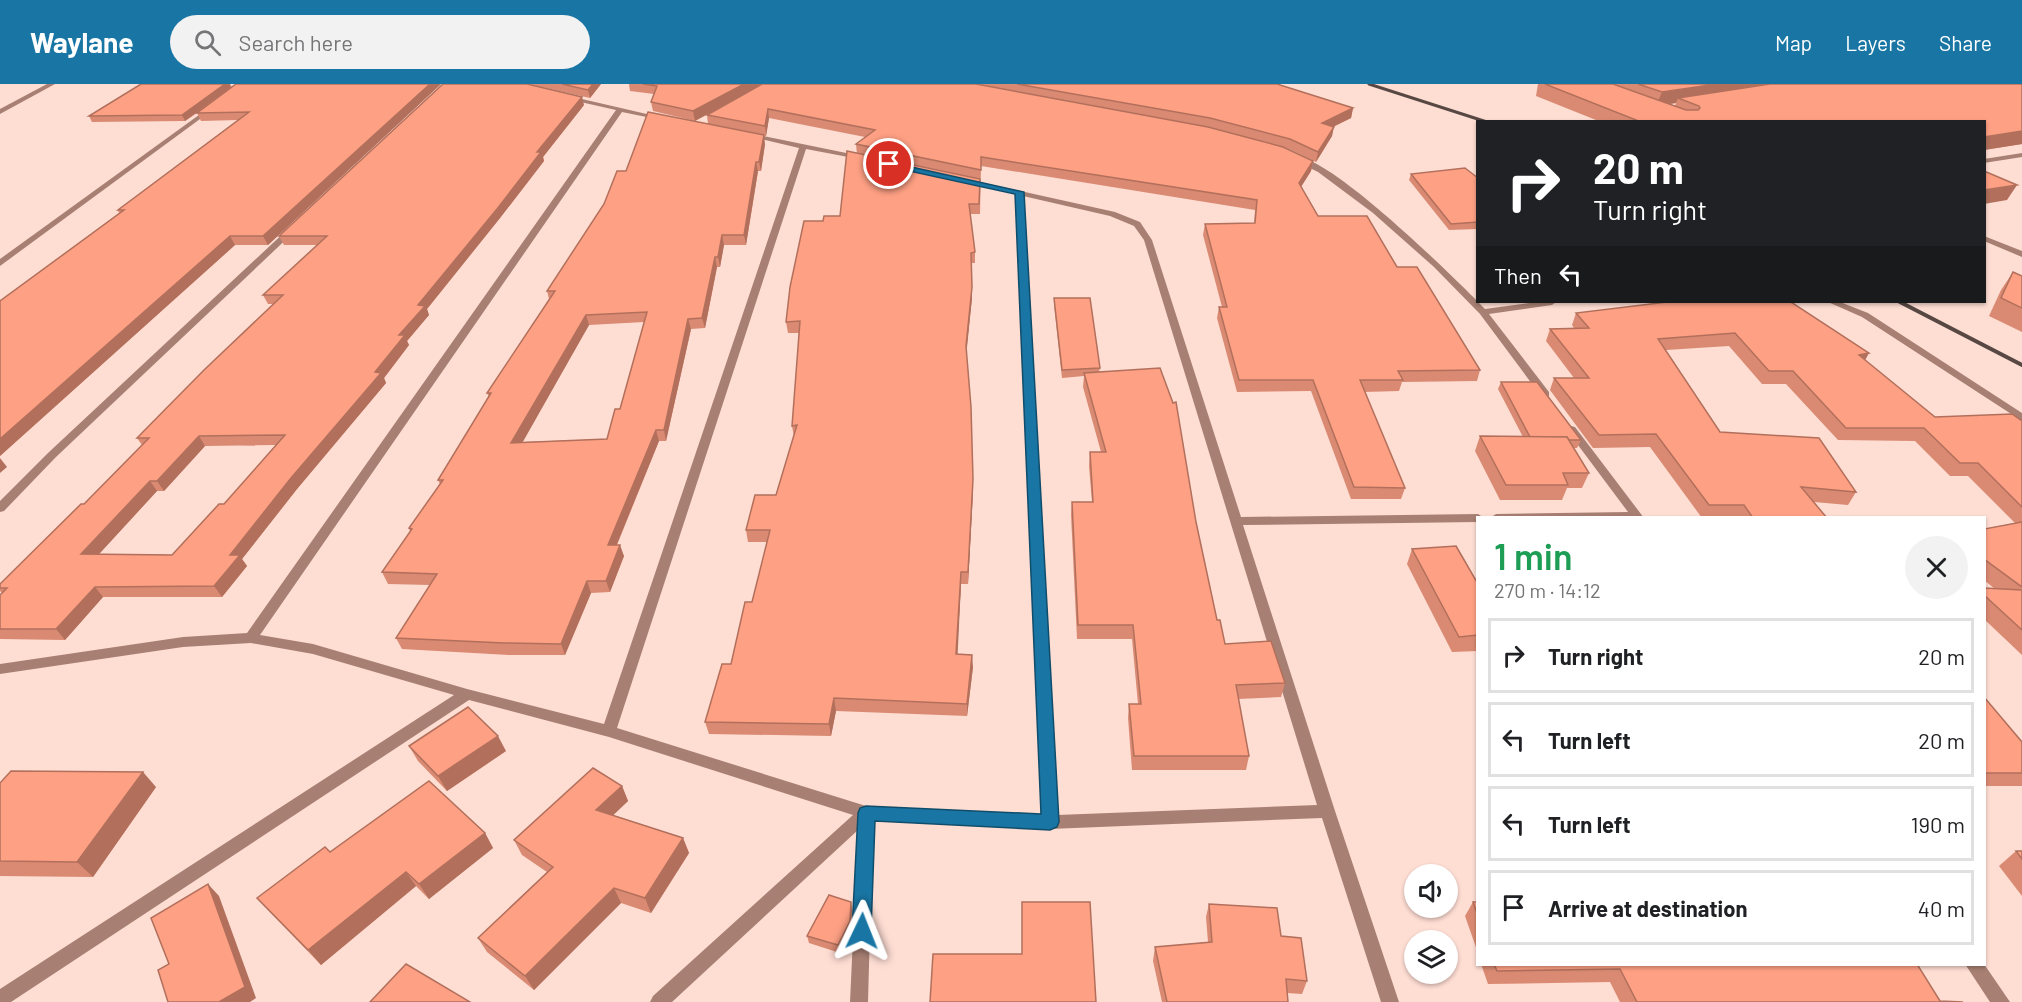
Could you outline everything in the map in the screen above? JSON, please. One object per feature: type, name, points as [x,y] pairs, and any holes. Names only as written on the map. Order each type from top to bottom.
[{"type":"street","points":[[0,112],[52,84]]},
{"type":"street","points":[[554,94],[675,121]]},
{"type":"street","points":[[0,263],[222,100]]},
{"type":"street","points":[[251,638],[620,110]]},
{"type":"street","points":[[732,132],[871,160]]},
{"type":"street","points":[[609,731],[803,146]]},
{"type":"street","points":[[1986,161],[2022,155]]},
{"type":"street","points":[[1294,157],[1321,170],[1376,211],[1437,265],[1483,312],[1553,405]]},
{"type":"street","points":[[951,178],[1112,214],[1137,224],[1148,240],[1327,811],[1390,1002]]},
{"type":"street","points":[[1019,192],[1050,822]]},
{"type":"street","points":[[0,508],[52,455],[302,221]]},
{"type":"street","points":[[1986,239],[2022,254]]},
{"type":"street","points":[[1483,312],[1545,303]]},
{"type":"street","points":[[1835,303],[1865,315],[2022,418]]},
{"type":"street","points":[[1567,423],[1636,516]]},
{"type":"street","points":[[1236,521],[1476,518]]},
{"type":"street","points":[[0,669],[183,642],[251,638],[313,649],[467,694],[609,731],[866,813],[1050,822],[1327,811]]},
{"type":"street","points":[[0,999],[467,694]]},
{"type":"street","points":[[659,1002],[866,813]]},
{"type":"street","points":[[859,1002],[866,813]]},
{"type":"street","points":[[1974,966],[2001,1002]]},
{"type":"building","points":[[141,84],[225,84],[182,115],[89,116]]},
{"type":"building","points":[[236,84],[430,84],[263,236],[230,236],[0,439],[0,301],[124,210],[118,210],[249,112],[197,113]]},
{"type":"building","points":[[443,84],[527,84],[582,97],[537,152],[541,152],[497,209],[418,305],[425,306],[399,335],[405,335],[375,372],[381,373],[291,478],[230,555],[240,555],[214,586],[95,587],[56,629],[0,629],[0,595],[7,588],[0,588],[0,584],[149,438],[137,438],[283,295],[263,295],[327,236],[279,236]],"holes":[[[285,435],[224,504],[219,504],[172,555],[81,554],[150,481],[157,481],[199,436]]]},
{"type":"building","points":[[562,84],[593,84],[588,90]]},
{"type":"building","points":[[643,84],[744,84],[693,111],[651,102],[657,86]]},
{"type":"building","points":[[762,84],[976,84],[1208,127],[1283,147],[1313,161],[1299,183],[1318,216],[1367,216],[1397,267],[1417,267],[1480,370],[1398,371],[1403,380],[1360,380],[1405,488],[1354,487],[1313,380],[1239,380],[1219,307],[1227,307],[1205,224],[1255,223],[1257,200],[981,157],[981,170],[856,144],[875,130],[768,109],[765,126],[707,115]]},
{"type":"building","points":[[1017,84],[1277,84],[1353,108],[1322,123],[1334,127],[1318,152],[1290,139],[1210,118]]},
{"type":"building","points":[[1545,84],[1613,84],[1686,110],[1698,110],[1699,106],[1678,98],[1770,84],[2022,84],[2022,131],[1986,137],[1986,120],[1636,120]]},
{"type":"building","points":[[1638,84],[1717,84],[1662,92]]},
{"type":"building","points":[[648,112],[764,135],[759,162],[756,162],[744,235],[722,235],[702,318],[688,319],[664,430],[656,430],[608,545],[620,545],[606,581],[587,581],[561,644],[396,638],[437,574],[382,572],[412,529],[409,528],[443,480],[438,480],[491,393],[487,393],[555,291],[547,291],[604,204],[617,171],[626,171]],"holes":[[[647,312],[620,409],[615,409],[607,439],[511,443],[586,315]]]},
{"type":"building","points":[[847,151],[980,179],[979,204],[969,204],[975,252],[971,253],[972,287],[966,346],[973,479],[968,572],[961,572],[956,654],[972,655],[967,704],[834,698],[829,724],[705,722],[722,664],[731,664],[745,602],[752,602],[770,530],[746,530],[755,495],[776,495],[797,425],[792,426],[800,321],[786,322],[790,287],[804,221],[823,221],[824,216],[840,216]]},
{"type":"building","points":[[1465,168],[1476,176],[1476,222],[1451,224],[1411,174]]},
{"type":"building","points":[[1986,172],[2017,185],[1986,190]]},
{"type":"building","points":[[2013,272],[2022,276],[2022,308],[2001,298]]},
{"type":"building","points":[[1054,298],[1090,298],[1100,368],[1062,370]]},
{"type":"building","points":[[1659,303],[1793,303],[1869,353],[1859,355],[1935,417],[2012,414],[2022,421],[2022,507],[1978,463],[1960,463],[1924,428],[1846,428],[1793,371],[1769,371],[1735,333],[1658,339],[1720,432],[1819,438],[1856,492],[1801,487],[1825,516],[1752,516],[1744,505],[1709,505],[1656,434],[1599,435],[1554,378],[1589,378],[1550,329],[1589,328],[1576,313]]},
{"type":"building","points":[[1160,368],[1173,403],[1176,402],[1196,522],[1217,620],[1220,620],[1225,644],[1271,641],[1285,683],[1236,685],[1249,756],[1134,756],[1129,704],[1141,704],[1133,625],[1078,625],[1072,502],[1093,502],[1090,452],[1106,452],[1084,373]]},
{"type":"building","points":[[1501,382],[1537,382],[1581,440],[1569,440],[1567,437],[1530,437]]},
{"type":"building","points":[[1480,436],[1567,437],[1589,473],[1563,473],[1568,485],[1506,485]]},
{"type":"building","points":[[2022,522],[2022,587],[1986,560],[1986,529]]},
{"type":"building","points":[[1456,546],[1476,581],[1476,635],[1459,637],[1412,549]]},
{"type":"building","points":[[1986,588],[2022,590],[2022,630],[1986,597]]},
{"type":"building","points":[[1986,699],[2022,742],[2022,773],[1986,773]]},
{"type":"building","points":[[468,707],[498,736],[438,776],[409,746]]},
{"type":"building","points":[[593,768],[622,786],[596,810],[683,838],[645,898],[614,888],[525,976],[478,938],[553,867],[514,840]]},
{"type":"building","points":[[11,771],[143,772],[77,862],[0,861],[0,783]]},
{"type":"building","points":[[429,781],[485,833],[419,884],[406,872],[308,950],[257,898],[325,847],[330,852]]},
{"type":"building","points":[[2016,851],[2022,851],[2022,859]]},
{"type":"building","points":[[208,884],[245,987],[219,1002],[168,1002],[158,970],[169,964],[151,918]]},
{"type":"building","points":[[829,895],[851,902],[850,921],[838,945],[807,936]]},
{"type":"building","points":[[1022,902],[1090,902],[1096,1002],[930,1002],[933,954],[1022,954]]},
{"type":"building","points":[[1209,904],[1277,908],[1281,936],[1301,938],[1307,981],[1286,979],[1288,1002],[1167,1002],[1155,947],[1212,942]]},
{"type":"building","points":[[406,964],[470,1002],[370,1002]]},
{"type":"building","points":[[1495,966],[1918,966],[1940,1001],[1963,1002],[1637,1002],[1620,969],[1497,971]]},
{"type":"railway","points":[[1369,84],[1481,120]]},
{"type":"railway","points":[[1902,303],[2022,365]]},
{"type":"route","points":[[862,931],[866,813],[1050,822],[1019,192],[889,164]]}]
